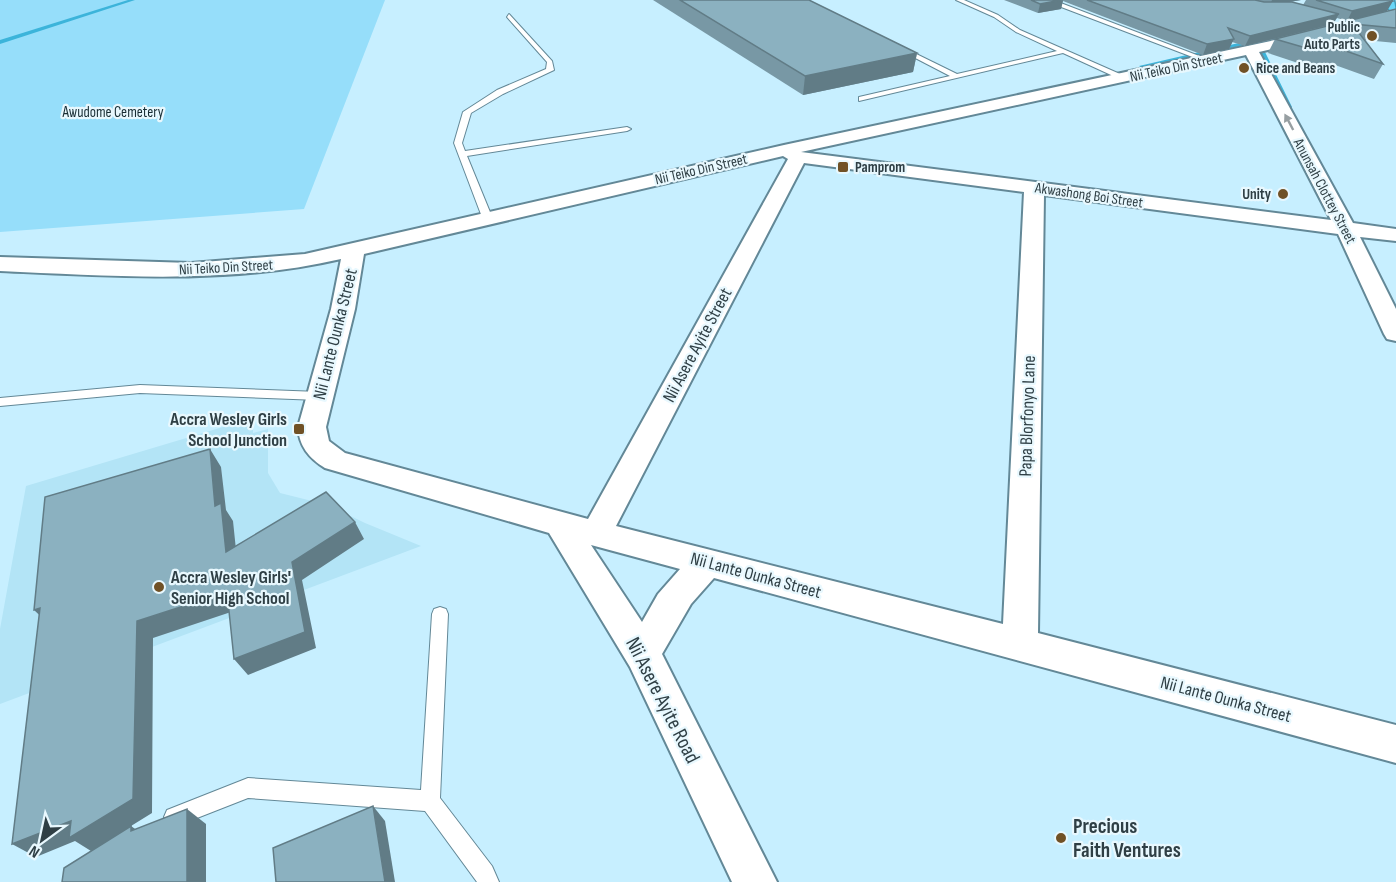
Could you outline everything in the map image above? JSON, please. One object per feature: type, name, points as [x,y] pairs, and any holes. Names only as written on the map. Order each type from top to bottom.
[{"type":"highway","points":[[1385,0],[1393,14]]},
{"type":"street","name":"Nii Teiko Din Street","points":[[0,264],[165,269],[240,267],[296,262],[488,217],[791,154],[1319,34]]},
{"type":"street","name":"Anunsah Clottey Street","points":[[1251,51],[1346,229],[1396,334]]},
{"type":"street","name":"Akwashong Boi Street","points":[[791,154],[1396,236]]},
{"type":"street","name":"Nii Asere Ayite Street","points":[[596,533],[791,154]]},
{"type":"street","name":"Papa Blorfonyo Lane","points":[[1020,645],[1034,188]]},
{"type":"street","name":"Nii Lante Ounka Street","points":[[354,250],[343,309],[312,427],[313,441],[320,452],[335,461],[560,524],[1396,744]]},
{"type":"street","name":"Nii Asere Ayite Road","points":[[560,524],[643,655],[755,882]]},
{"type":"street","points":[[643,655],[664,612],[693,576],[709,563]]},
{"type":"lane","points":[[959,0],[996,16],[1018,31],[1125,78]]},
{"type":"lane","points":[[1058,4],[1205,60]]},
{"type":"lane","points":[[488,217],[458,143],[467,112],[500,92],[550,70],[550,62],[509,16]]},
{"type":"lane","points":[[896,46],[957,76]]},
{"type":"lane","points":[[862,99],[1065,51]]},
{"type":"lane","points":[[462,154],[627,129]]},
{"type":"lane","points":[[0,402],[140,389],[319,396]]},
{"type":"lane","points":[[440,614],[430,801],[485,873],[488,882]]},
{"type":"lane","points":[[156,824],[248,788],[430,801]]},
{"type":"shaded area","name":"Accra Wesley Girls' Senior High School","points":[[253,418],[253,433],[268,429],[268,473],[280,493],[328,505],[421,546],[0,704],[0,629],[26,486]]},
{"type":"green space","name":"Awudome Cemetery","points":[[0,0],[385,0],[304,209],[0,232]]},
{"type":"building","points":[[680,0],[809,0],[917,53],[805,76]]},
{"type":"building","points":[[1031,0],[1061,0],[1040,4]]},
{"type":"building","points":[[1087,0],[1292,2],[1339,14],[1250,36],[1228,28],[1234,39],[1207,44]]},
{"type":"building","points":[[1316,0],[1391,0],[1393,1],[1352,11]]},
{"type":"building","points":[[1396,9],[1396,28],[1352,24],[1383,64],[1343,50],[1306,48],[1275,39]]},
{"type":"building","name":"Accra Wesley Girls' Senior High School","points":[[210,449],[215,506],[221,503],[226,552],[326,492],[355,522],[292,562],[305,632],[234,659],[227,592],[137,621],[133,799],[69,838],[71,821],[12,844],[40,608],[34,610],[45,497]]},
{"type":"building","points":[[373,806],[385,882],[276,882],[273,848]]},
{"type":"building","points":[[187,809],[187,882],[62,882],[64,868],[131,826],[131,831]]},
{"type":"waterway","points":[[0,42],[133,0]]},
{"type":"waterway","points":[[1142,66],[1256,41]]},
{"type":"waterway","points":[[1274,47],[1262,51],[1289,107]]},
{"type":"place","name":"Public Auto Parts","points":[[1372,36]]},
{"type":"place","name":"Rice and Beans","points":[[1244,68]]},
{"type":"place","name":"Pamprom","points":[[843,167]]},
{"type":"place","name":"Unity","points":[[1283,194]]},
{"type":"place","name":"Accra Wesley Girls School Junction","points":[[299,429]]},
{"type":"place","name":"Accra Wesley Girls' Senior High School","points":[[159,587]]},
{"type":"place","name":"Precious Faith Ventures","points":[[1061,838]]}]
